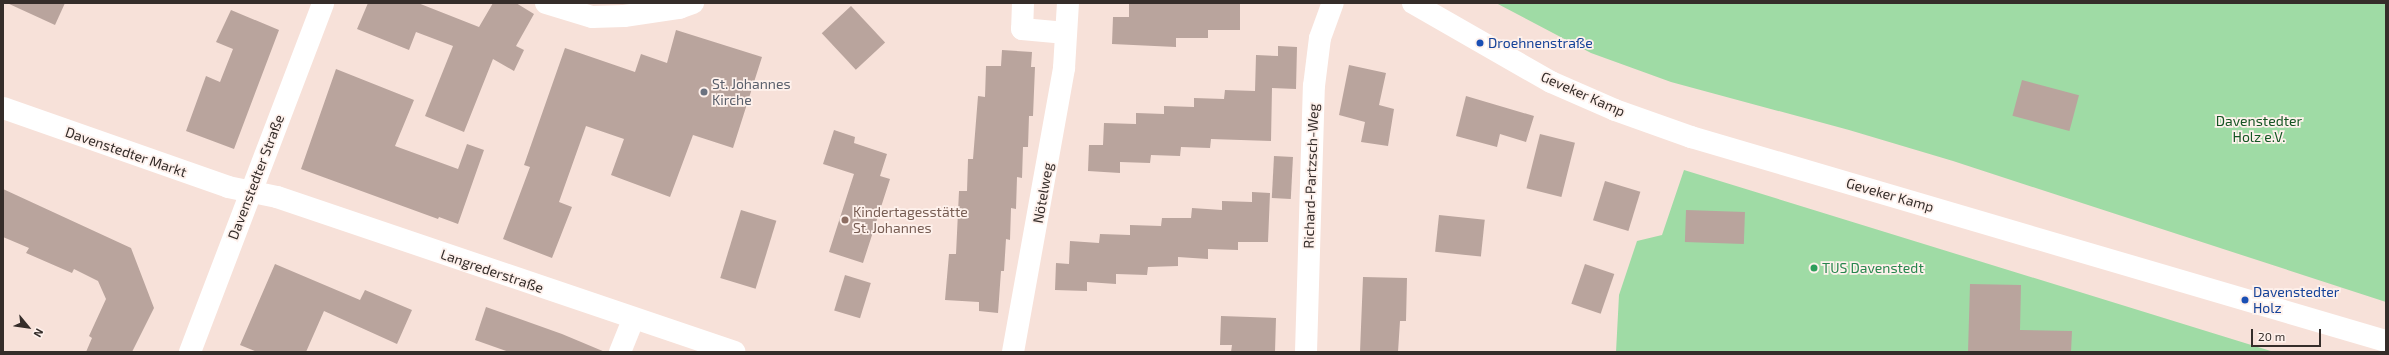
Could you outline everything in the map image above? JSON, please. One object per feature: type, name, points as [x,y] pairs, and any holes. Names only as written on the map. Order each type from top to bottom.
[{"type":"street","name":"Davenstedter Straße","points":[[190,352],[322,3]]},
{"type":"street","points":[[546,3],[592,17],[632,15],[679,8],[693,3]]},
{"type":"street","points":[[1023,3],[1022,29],[1066,33]]},
{"type":"street","name":"Nötelweg","points":[[1013,352],[1046,177],[1064,68],[1068,3]]},
{"type":"street","name":"Richard-Partzsch-Weg","points":[[1306,352],[1314,86],[1320,38],[1333,3]]},
{"type":"street","name":"Geveker Kamp","points":[[1413,3],[1551,82],[1615,110],[1691,136],[2386,341]]},
{"type":"street","name":"Davenstedter Markt","points":[[3,108],[228,188],[250,192]]},
{"type":"street","name":"Langrederstraße","points":[[250,192],[277,197],[734,352]]},
{"type":"street","points":[[620,352],[633,319]]},
{"type":"green space","name":"Davenstedter Holz e.V.","points":[[1496,3],[2386,3],[2386,302],[1953,161],[1849,130],[1671,82],[1591,53]]},
{"type":"green space","name":"TUS Davenstedt","points":[[1684,170],[2274,352],[1616,352],[1619,295],[1637,241],[1662,235]]},
{"type":"building","points":[[7,3],[65,3],[55,25]]},
{"type":"building","points":[[368,3],[418,3],[479,27],[493,3],[516,3],[534,14],[516,46],[524,50],[514,71],[493,59],[464,132],[425,116],[453,46],[416,32],[409,50],[357,29]]},
{"type":"building","points":[[1129,3],[1240,3],[1240,30],[1208,30],[1208,38],[1176,38],[1176,47],[1112,44],[1113,17],[1129,17]]},
{"type":"building","points":[[851,6],[885,43],[856,70],[822,33]]},
{"type":"building","points":[[231,10],[279,30],[234,149],[186,131],[206,76],[220,82],[233,49],[216,42]]},
{"type":"building","points":[[676,30],[762,57],[733,148],[693,135],[670,197],[611,175],[624,139],[586,126],[559,202],[572,207],[552,258],[503,239],[530,167],[524,165],[565,48],[635,72],[641,54],[667,63]]},
{"type":"building","points":[[1278,46],[1297,47],[1296,89],[1272,88],[1271,141],[1211,139],[1210,148],[1181,147],[1180,156],[1151,155],[1150,163],[1120,162],[1120,173],[1088,171],[1089,145],[1103,145],[1104,123],[1136,124],[1136,113],[1164,114],[1164,106],[1194,107],[1194,98],[1224,99],[1225,90],[1255,91],[1256,55],[1278,56]]},
{"type":"building","points":[[1002,50],[1032,52],[1031,67],[1035,67],[1033,116],[1029,116],[1028,147],[1023,147],[1022,178],[1017,177],[1016,209],[1011,208],[1010,240],[1006,239],[1004,271],[1001,271],[998,313],[979,311],[979,302],[945,300],[949,254],[956,254],[959,191],[967,191],[968,159],[973,159],[978,96],[985,97],[986,66],[1001,66]]},
{"type":"building","points":[[1349,65],[1386,73],[1379,105],[1394,109],[1388,146],[1361,142],[1365,122],[1339,115]]},
{"type":"building","points":[[336,69],[414,100],[395,146],[458,169],[467,144],[484,150],[458,224],[439,217],[438,219],[301,169]]},
{"type":"building","points":[[2022,80],[2079,95],[2069,131],[2012,116]]},
{"type":"building","points":[[1466,96],[1534,116],[1526,142],[1500,134],[1497,147],[1456,136]]},
{"type":"building","points":[[834,130],[855,137],[854,143],[887,154],[880,176],[890,179],[863,263],[829,252],[854,174],[823,164]]},
{"type":"building","points":[[1540,134],[1575,143],[1561,197],[1526,188]]},
{"type":"building","points":[[1274,156],[1293,157],[1291,199],[1272,198]]},
{"type":"building","points":[[1605,181],[1640,192],[1628,231],[1593,220]]},
{"type":"building","points":[[3,189],[131,248],[154,308],[132,352],[86,352],[92,338],[89,336],[106,299],[98,281],[74,269],[72,273],[26,253],[29,248],[3,237]]},
{"type":"building","points":[[1252,192],[1270,193],[1268,242],[1238,242],[1238,250],[1208,249],[1208,259],[1178,257],[1178,266],[1148,267],[1147,275],[1116,274],[1116,284],[1087,282],[1087,291],[1055,290],[1056,263],[1069,264],[1070,241],[1099,243],[1100,234],[1130,235],[1130,225],[1161,226],[1162,218],[1191,218],[1192,208],[1222,210],[1222,201],[1252,202]]},
{"type":"building","points":[[741,210],[776,221],[756,289],[720,278]]},
{"type":"building","points":[[1686,210],[1745,212],[1744,244],[1685,242]]},
{"type":"building","points":[[1439,215],[1485,220],[1481,257],[1435,252]]},
{"type":"building","points":[[275,264],[360,300],[365,290],[412,310],[397,344],[324,311],[306,352],[257,352],[240,345]]},
{"type":"building","points":[[1585,264],[1614,274],[1601,314],[1571,304]]},
{"type":"building","points":[[845,275],[871,283],[860,318],[834,310]]},
{"type":"building","points":[[1363,277],[1407,278],[1406,321],[1400,321],[1398,352],[1360,352]]},
{"type":"building","points":[[1970,284],[2021,285],[2020,330],[2072,331],[2071,352],[1968,352]]},
{"type":"building","points":[[486,307],[562,334],[605,352],[509,352],[475,340]]},
{"type":"building","points":[[1221,316],[1276,318],[1275,352],[1231,352],[1232,345],[1220,345]]},
{"type":"place","name":"Droehnenstraße","points":[[1480,43]]},
{"type":"place","name":"St. Johannes Kirche","points":[[704,92]]},
{"type":"place","name":"Kindertagesstätte St. Johannes","points":[[845,220]]},
{"type":"place","name":"TUS Davenstedt","points":[[1814,268]]},
{"type":"place","name":"Davenstedter Holz","points":[[2245,300]]}]
